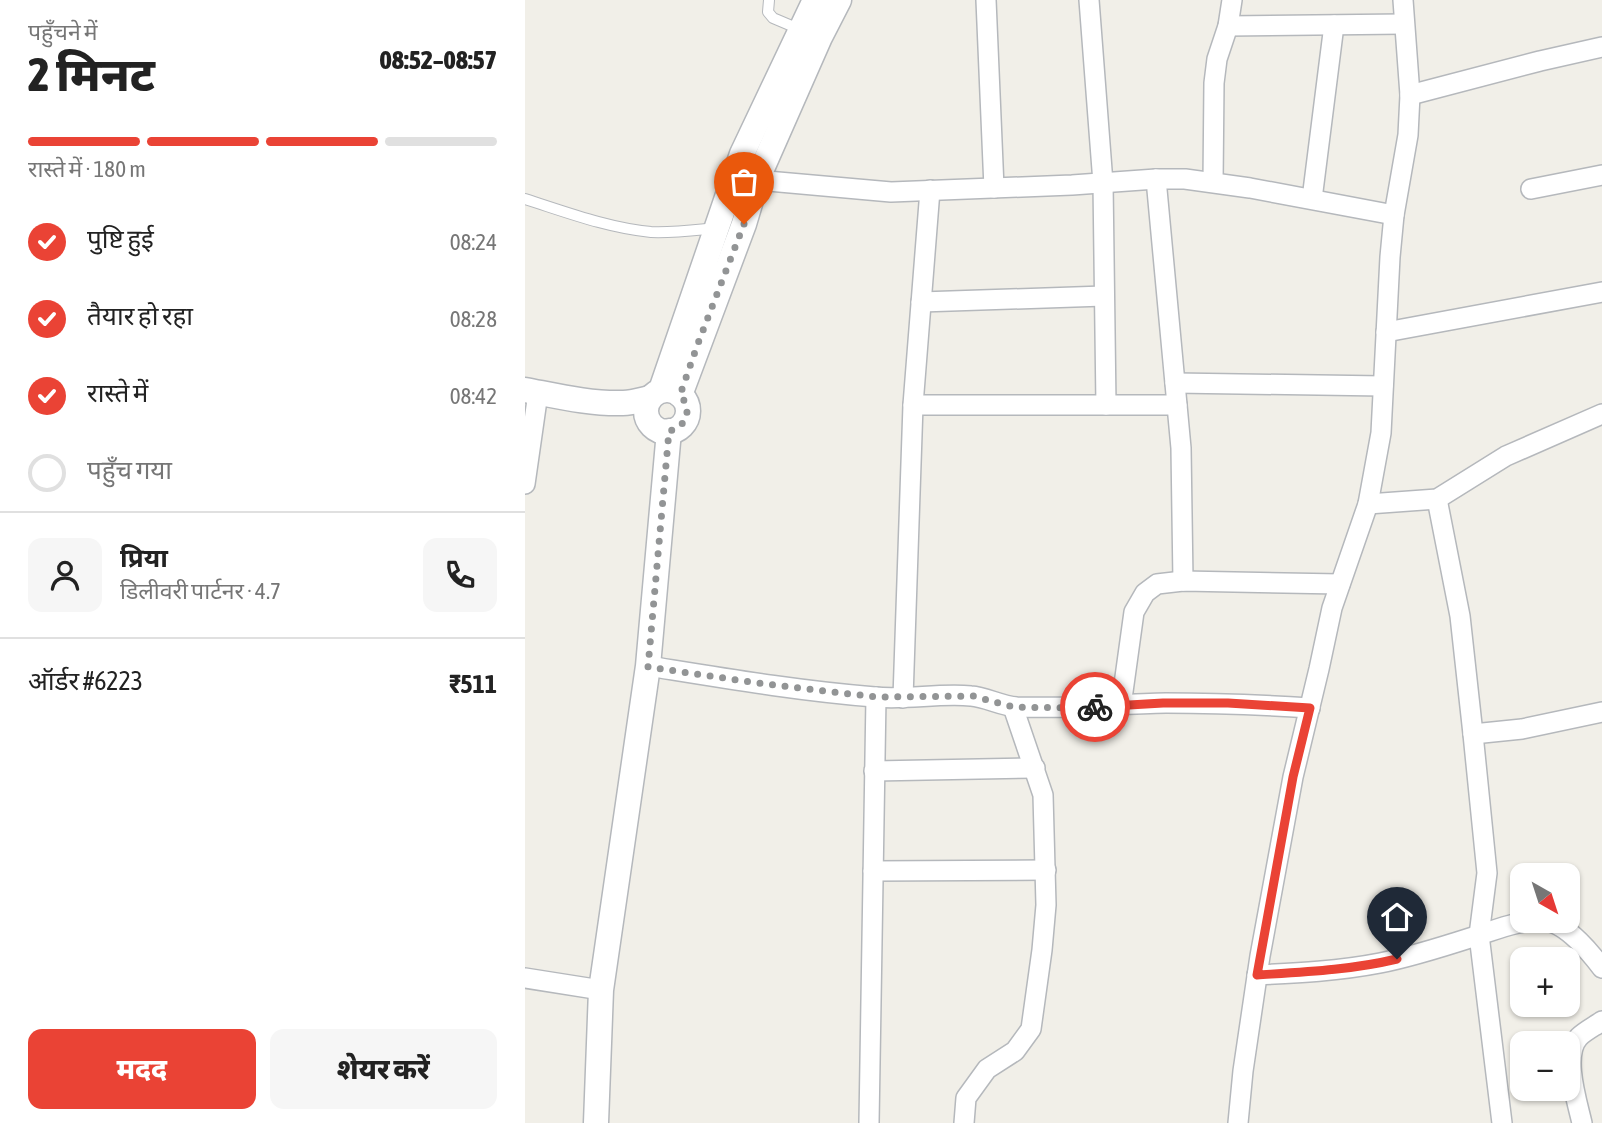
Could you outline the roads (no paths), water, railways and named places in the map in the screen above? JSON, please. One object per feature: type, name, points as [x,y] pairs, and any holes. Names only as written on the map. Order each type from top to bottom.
[{"type":"street","points":[[663,395],[742,154],[815,0]]},
{"type":"street","points":[[525,484],[532,391],[610,403],[625,403],[663,395],[687,406],[685,420],[676,430],[662,431],[650,424],[646,411],[663,395],[697,346],[744,224],[757,180],[839,0]]},
{"type":"street","points":[[986,0],[994,188]]},
{"type":"street","points":[[1089,0],[1103,183],[1106,405]]},
{"type":"street","points":[[1213,182],[1214,83],[1217,59],[1228,26],[1232,0]]},
{"type":"street","points":[[1237,1123],[1257,975],[1293,777],[1332,608],[1369,504],[1381,433],[1390,257],[1394,215],[1408,135],[1410,95],[1403,0]]},
{"type":"street","points":[[1228,26],[1404,24]]},
{"type":"street","points":[[1311,199],[1334,25]]},
{"type":"street","points":[[1410,95],[1602,47]]},
{"type":"street","points":[[1531,189],[1602,175]]},
{"type":"street","points":[[1156,179],[1181,448],[1182,581]]},
{"type":"street","points":[[757,180],[891,192],[1185,179],[1394,215]]},
{"type":"street","points":[[904,698],[913,405],[930,190]]},
{"type":"street","points":[[1386,332],[1602,292]]},
{"type":"street","points":[[921,302],[1104,296]]},
{"type":"street","points":[[1175,383],[1383,386]]},
{"type":"street","points":[[913,405],[1177,405]]},
{"type":"street","points":[[1369,504],[1437,499],[1506,456],[1602,414]]},
{"type":"street","points":[[596,1123],[601,990],[648,667],[669,431]]},
{"type":"street","points":[[1437,499],[1460,617],[1473,734],[1487,873],[1479,935],[1501,1123]]},
{"type":"street","points":[[1121,706],[1134,612],[1145,593],[1157,584],[1182,581],[1340,583]]},
{"type":"street","points":[[648,667],[876,697],[973,696],[1013,707],[1228,703],[1310,708]]},
{"type":"street","points":[[869,1123],[876,697]]},
{"type":"street","points":[[964,1123],[965,1098],[986,1069],[1015,1051],[1031,1029],[1044,928],[1046,870],[1043,794],[1013,707]]},
{"type":"street","points":[[1473,734],[1522,729],[1602,712]]},
{"type":"street","points":[[874,771],[1035,768]]},
{"type":"street","points":[[873,871],[1046,870]]},
{"type":"street","points":[[1257,975],[1320,971],[1378,963],[1435,949],[1524,921],[1549,921],[1568,932],[1589,950],[1602,968]]},
{"type":"street","points":[[525,978],[601,990]]},
{"type":"street","points":[[1582,1123],[1572,1073],[1571,1053],[1577,1038],[1602,1021]]},
{"type":"lane","points":[[769,0],[768,12],[773,18],[800,29]]},
{"type":"lane","points":[[525,199],[596,222],[651,232],[717,228]]}]
